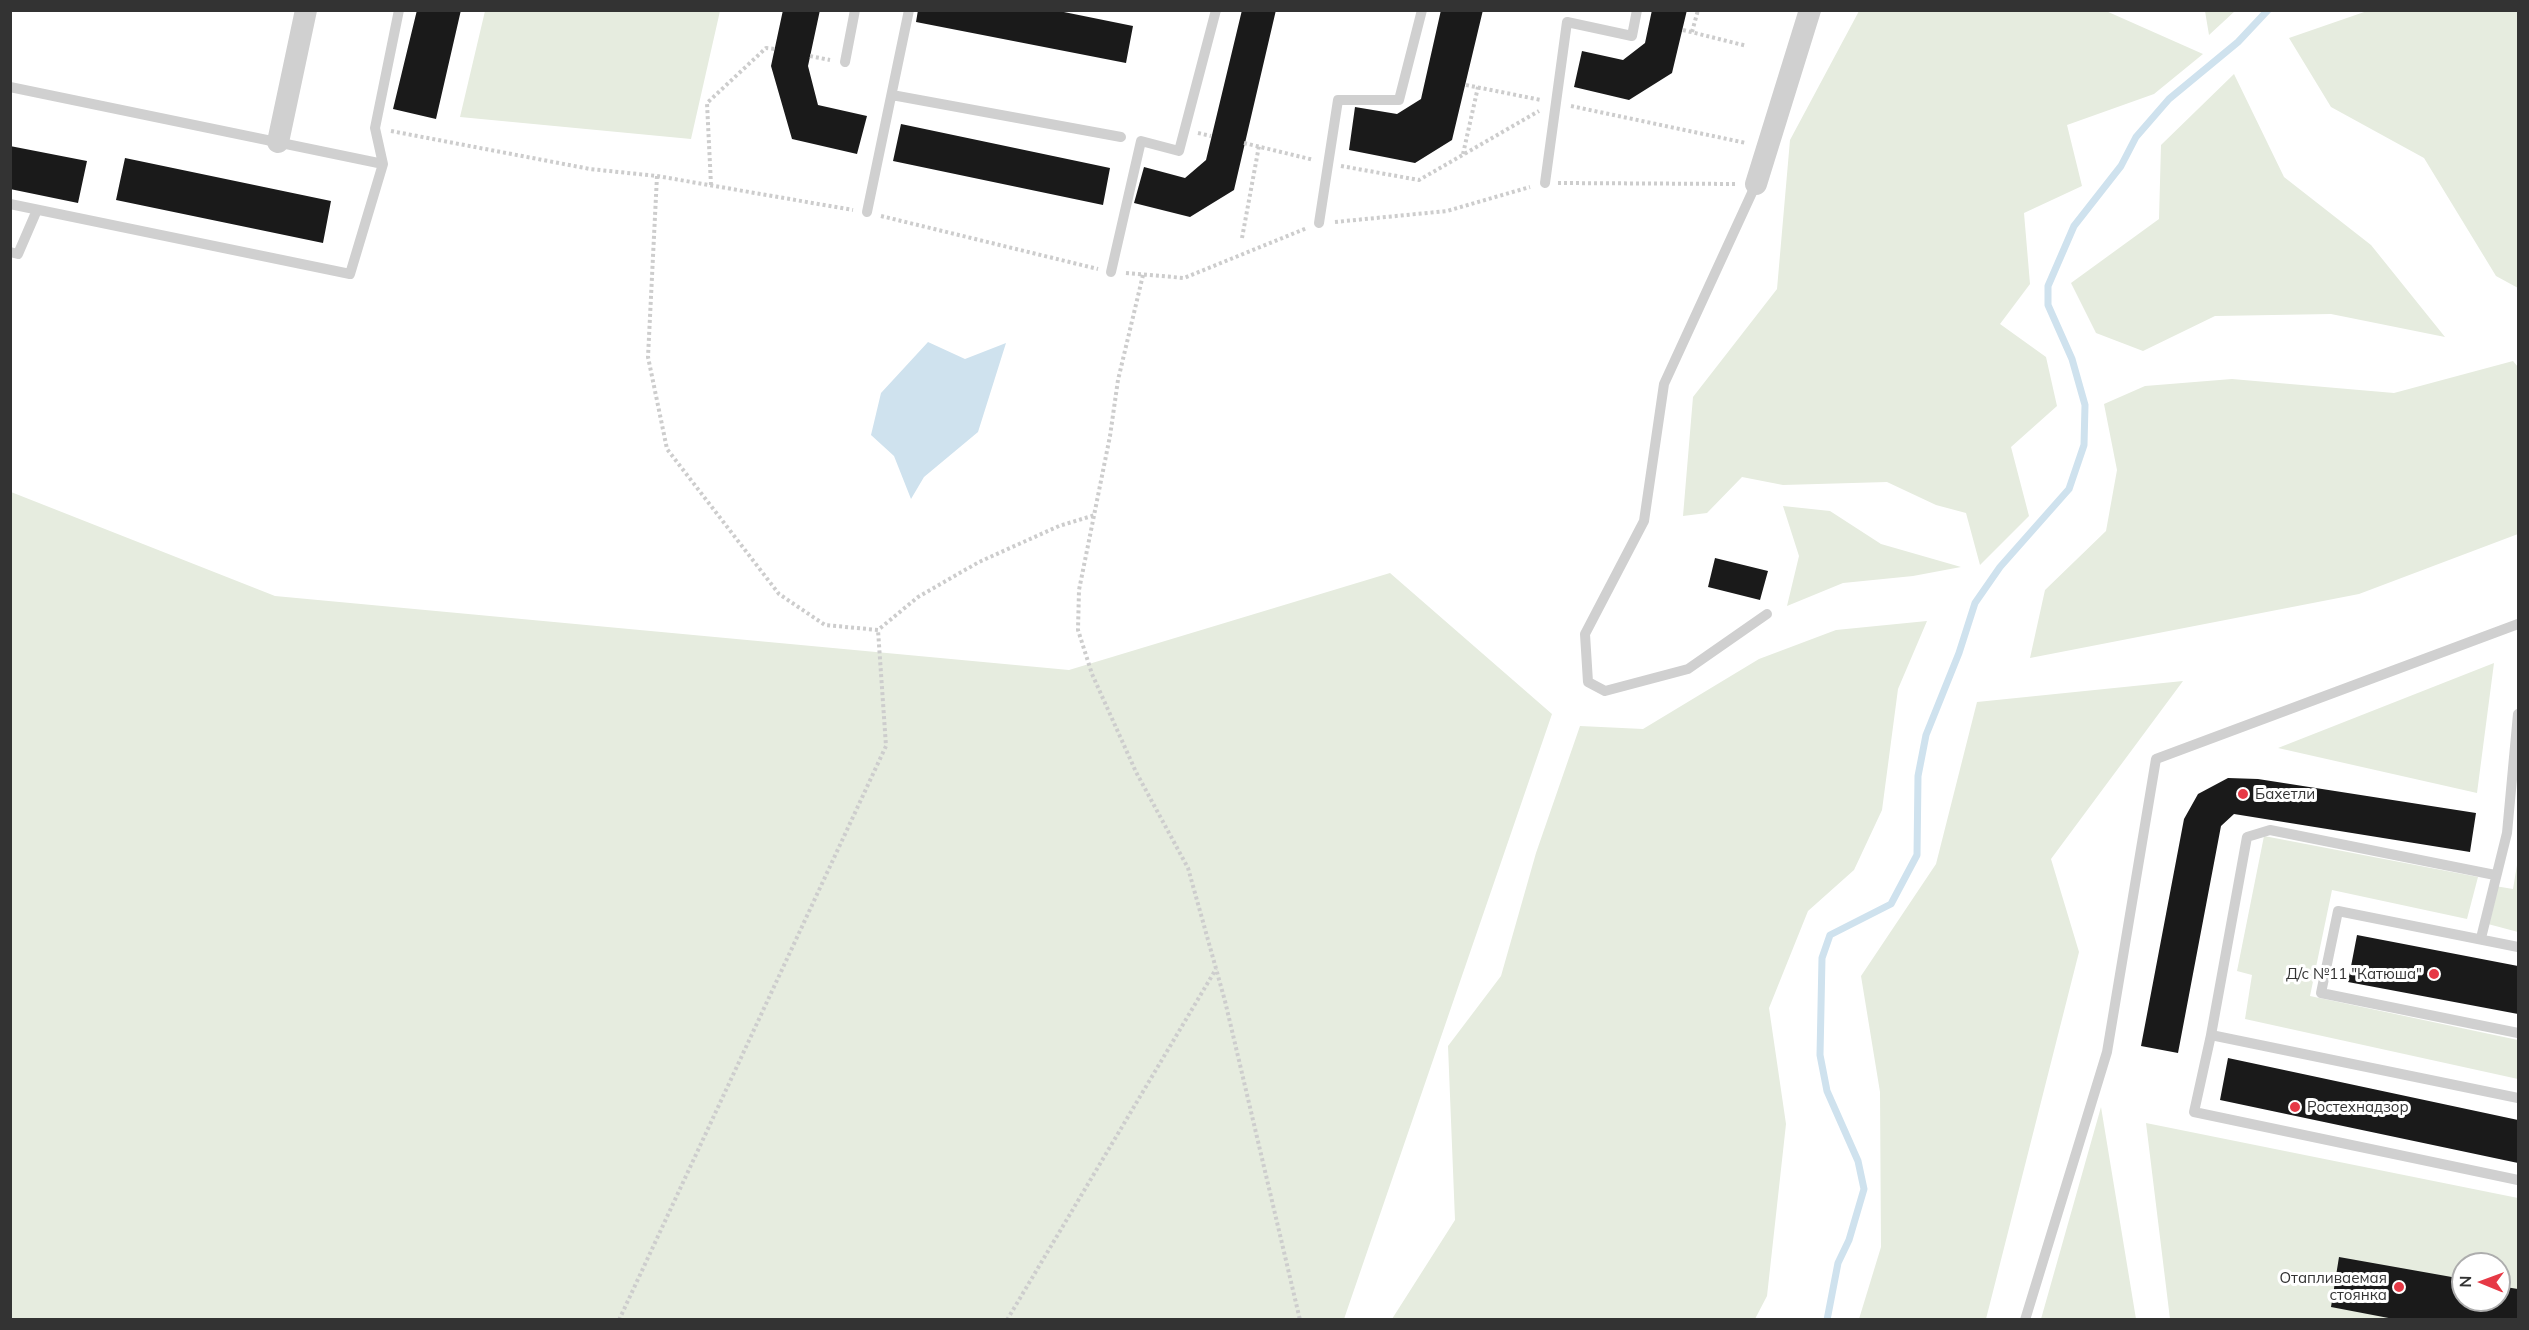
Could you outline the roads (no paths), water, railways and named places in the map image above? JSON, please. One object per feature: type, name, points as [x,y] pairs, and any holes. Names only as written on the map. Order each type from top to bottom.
[{"type":"street","points":[[278,142],[306,10]]},
{"type":"street","points":[[1756,184],[1810,10]]},
{"type":"lane","points":[[10,204],[350,274],[382,164],[375,128],[399,10]]},
{"type":"lane","points":[[845,62],[855,10]]},
{"type":"lane","points":[[867,212],[909,10]]},
{"type":"lane","points":[[1111,272],[1141,141],[1179,151],[1216,10]]},
{"type":"lane","points":[[1319,223],[1338,100],[1399,100],[1422,10]]},
{"type":"lane","points":[[1545,183],[1554,103],[1567,22],[1632,36],[1637,10]]},
{"type":"lane","points":[[10,87],[382,164]]},
{"type":"lane","points":[[892,95],[1121,137]]},
{"type":"lane","points":[[1756,184],[1664,384],[1644,521],[1585,634],[1588,682],[1605,691],[1688,669],[1767,614]]},
{"type":"lane","points":[[10,252],[18,254],[37,210]]},
{"type":"lane","points":[[2025,1320],[2107,1052],[2156,759],[2518,624]]},
{"type":"lane","points":[[2481,938],[2494,875],[2507,833],[2518,715]]},
{"type":"lane","points":[[2494,875],[2270,830],[2247,837],[2211,1035],[2194,1112],[2518,1180]]},
{"type":"lane","points":[[2507,833],[2518,835]]},
{"type":"lane","points":[[2518,947],[2338,910],[2321,993],[2518,1033]]},
{"type":"lane","points":[[2211,1035],[2518,1098]]},
{"type":"water","points":[[928,342],[965,359],[1006,343],[978,432],[924,477],[911,499],[894,456],[871,435],[881,393]]},
{"type":"waterway","points":[[1827,1320],[1838,1263],[1849,1240],[1864,1189],[1858,1161],[1827,1091],[1820,1055],[1822,958],[1830,935],[1891,904],[1917,855],[1918,776],[1926,735],[1959,653],[1975,603],[2000,567],[2069,489],[2084,445],[2085,405],[2072,359],[2048,305],[2048,286],[2074,226],[2121,166],[2136,137],[2169,99],[2238,42],[2268,10]]},
{"type":"place","name":"Бахетли","points":[[2243,794]]},
{"type":"place","name":"Д/с №11 \"Катюша\"","points":[[2434,974]]},
{"type":"place","name":"Ростехнадзор","points":[[2295,1107]]},
{"type":"place","name":"Отапливаемая стоянка","points":[[2399,1287]]}]
